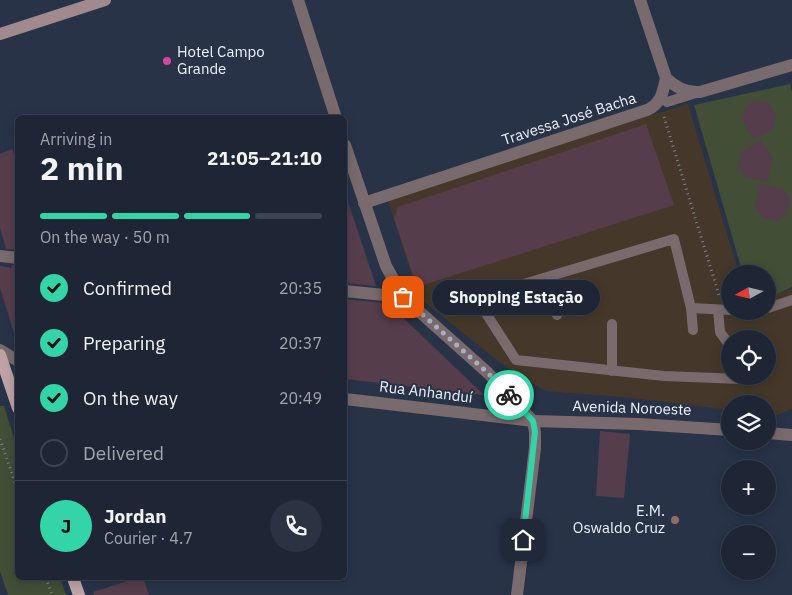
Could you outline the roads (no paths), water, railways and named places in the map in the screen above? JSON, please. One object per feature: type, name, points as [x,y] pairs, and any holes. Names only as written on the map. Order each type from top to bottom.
[{"type":"main road","points":[[0,34],[105,0]]},
{"type":"main road","points":[[0,355],[15,399]]},
{"type":"main road","points":[[74,580],[80,595]]},
{"type":"street","points":[[298,0],[335,115]]},
{"type":"street","points":[[640,0],[666,78],[672,84],[690,92],[700,92],[792,65]]},
{"type":"street","name":"Travessa José Bacha","points":[[364,203],[647,110],[663,102],[661,97],[666,78]]},
{"type":"street","points":[[347,151],[386,266],[403,297],[488,373],[533,421],[535,448],[517,595]]},
{"type":"street","points":[[0,256],[15,258]]},
{"type":"street","points":[[347,291],[403,297]]},
{"type":"street","points":[[0,350],[15,358]]},
{"type":"street","name":"Rua Anhanduí","points":[[347,399],[533,421]]},
{"type":"street","name":"Avenida Noroeste","points":[[533,421],[639,424],[721,429]]},
{"type":"street","points":[[780,434],[792,430]]},
{"type":"lane","points":[[663,102],[700,92]]},
{"type":"lane","points":[[693,330],[691,308],[674,239],[487,295],[482,300],[482,307],[516,360],[679,377],[721,378]]},
{"type":"lane","points":[[540,280],[557,315]]},
{"type":"lane","points":[[776,305],[792,300]]},
{"type":"lane","points":[[691,308],[721,310]]},
{"type":"lane","points":[[721,333],[722,320]]},
{"type":"lane","points":[[612,324],[612,371]]},
{"type":"place","name":"Hotel Campo Grande","points":[[167,61]]},
{"type":"place","name":"Shopping Estação","points":[[403,297]]},
{"type":"place","name":"E.M. Oswaldo Cruz","points":[[675,520]]}]
